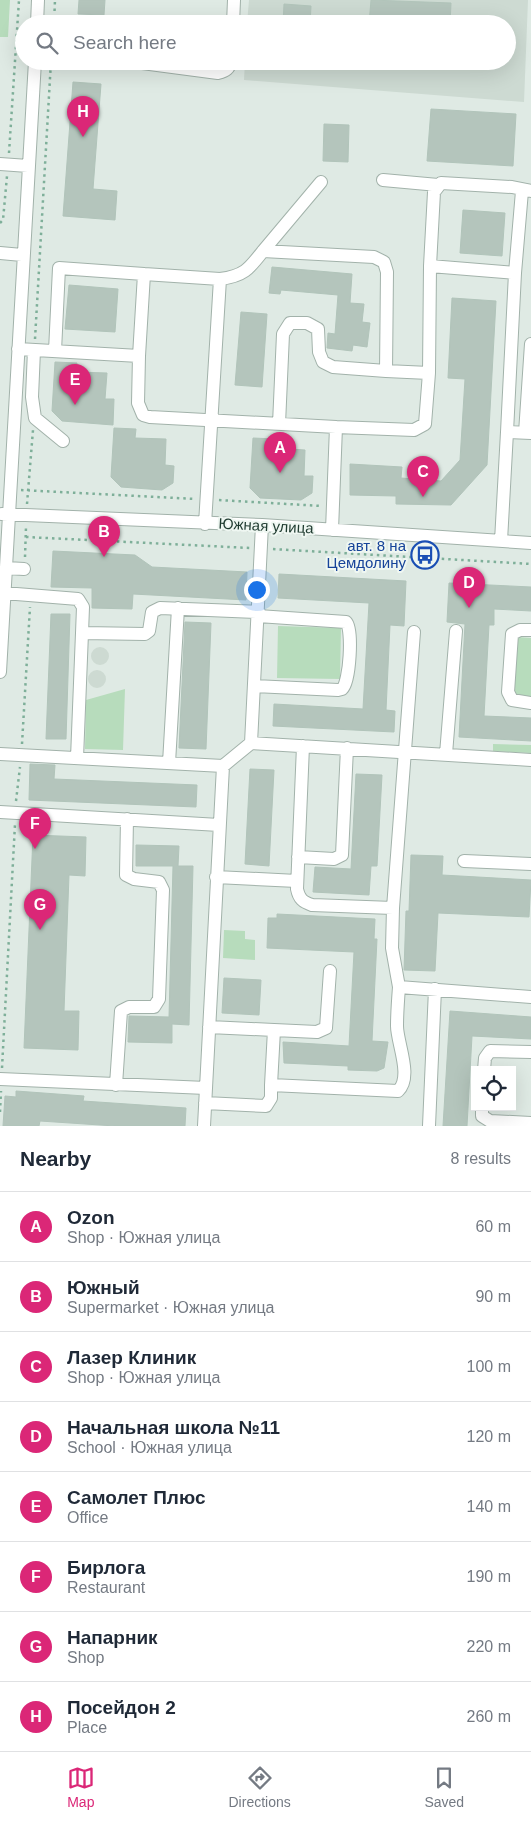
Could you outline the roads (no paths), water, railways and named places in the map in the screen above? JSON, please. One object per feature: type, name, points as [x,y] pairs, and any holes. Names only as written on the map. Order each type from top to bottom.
[{"type":"street","points":[[37,15],[38,0]]},
{"type":"street","points":[[233,15],[234,0]]},
{"type":"street","points":[[0,672],[6,568],[4,515],[18,349],[22,255],[34,70]]},
{"type":"street","points":[[195,70],[218,73],[227,70]]},
{"type":"street","points":[[4,164],[28,166]]},
{"type":"street","points":[[383,180],[438,185],[441,183],[512,187],[526,191],[515,273],[501,540]]},
{"type":"street","points":[[55,351],[59,268],[220,279],[237,277],[249,269],[321,182]]},
{"type":"street","points":[[144,274],[138,356],[138,403],[144,415],[212,422],[420,428],[427,418],[430,373],[430,266],[434,192],[438,185]]},
{"type":"street","points":[[263,251],[374,257],[384,262],[387,272],[386,371]]},
{"type":"street","points":[[0,253],[22,255]]},
{"type":"street","points":[[430,266],[515,273]]},
{"type":"street","points":[[204,524],[220,279]]},
{"type":"street","points":[[279,424],[283,334],[290,323],[308,323],[318,329],[319,352],[323,362],[333,367],[430,373]]},
{"type":"street","points":[[507,432],[528,434],[531,344]]},
{"type":"street","points":[[18,349],[138,356]]},
{"type":"street","points":[[34,350],[32,397],[35,418],[63,441]]},
{"type":"street","points":[[332,530],[336,427]]},
{"type":"street","name":"Южная улица","points":[[4,515],[262,525],[531,543]]},
{"type":"street","points":[[251,743],[262,525]]},
{"type":"street","points":[[6,568],[24,569]]},
{"type":"street","points":[[4,593],[78,599],[83,606],[77,758]]},
{"type":"street","points":[[169,763],[178,608]]},
{"type":"street","points":[[82,633],[145,634],[149,631],[150,616],[156,609],[178,608],[346,622],[350,630],[347,681],[342,689],[254,686]]},
{"type":"street","points":[[531,630],[520,630],[512,634],[508,692],[512,700],[531,703]]},
{"type":"street","points":[[446,754],[456,631]]},
{"type":"street","points":[[271,1085],[398,1091],[403,1083],[404,1066],[397,1026],[399,987],[392,948],[393,908],[414,632]]},
{"type":"street","points":[[0,754],[223,766],[251,743],[531,760]]},
{"type":"street","points":[[303,746],[297,881],[299,896],[303,902],[312,905],[393,908]]},
{"type":"street","points":[[298,857],[334,859],[342,855],[347,748]]},
{"type":"street","points":[[204,1126],[223,766]]},
{"type":"street","points":[[0,812],[219,825]]},
{"type":"street","points":[[116,1085],[121,1011],[129,1007],[154,1007],[158,999],[163,900],[162,885],[159,882],[134,879],[126,875],[127,819]]},
{"type":"street","points":[[464,861],[531,864]]},
{"type":"street","points":[[216,877],[297,881]]},
{"type":"street","points":[[209,1027],[317,1032],[326,1028],[330,971]]},
{"type":"street","points":[[399,987],[531,996]]},
{"type":"street","points":[[429,1126],[435,990]]},
{"type":"street","points":[[205,1104],[266,1106],[271,1098],[274,1030]]},
{"type":"street","points":[[484,1066],[485,1058],[490,1051],[531,1052]]},
{"type":"street","points":[[1,1079],[206,1088]]},
{"type":"street","points":[[482,1111],[482,1116],[490,1121],[531,1123]]},
{"type":"place","name":"Посейдон 2","points":[[83,137]]},
{"type":"place","name":"Самолет Плюс","points":[[75,405]]},
{"type":"place","name":"Ozon","points":[[280,473]]},
{"type":"place","name":"Лазер Клиник","points":[[423,497]]},
{"type":"place","name":"авт. 8 на Цемдолину","points":[[425,555]]},
{"type":"place","name":"Южный","points":[[104,557]]},
{"type":"place","name":"Начальная школа №11","points":[[469,608]]},
{"type":"place","name":"Бирлога","points":[[35,849]]},
{"type":"place","name":"Напарник","points":[[40,930]]}]
